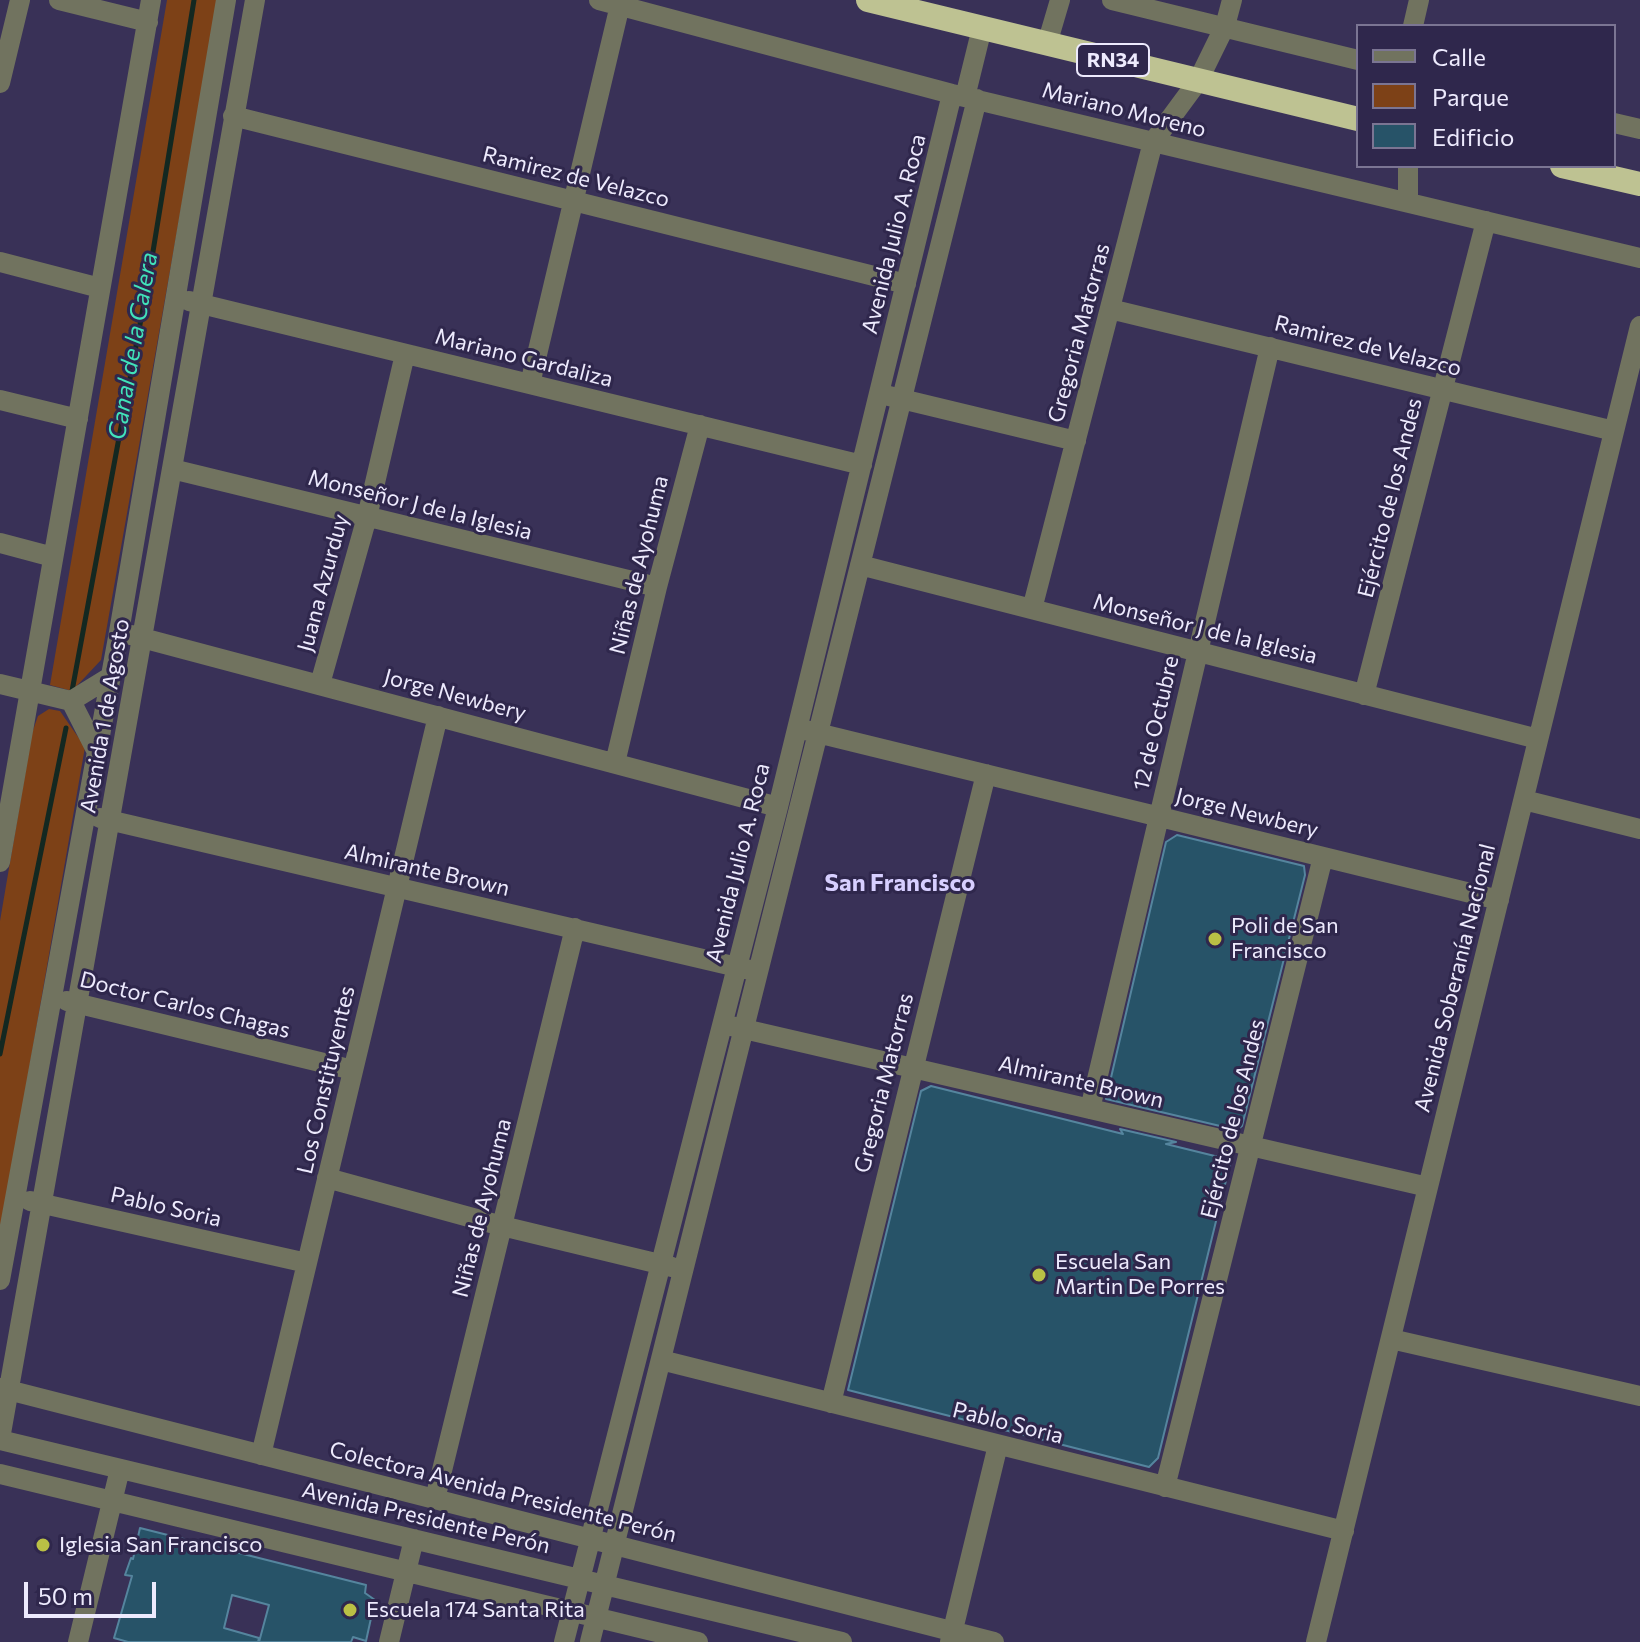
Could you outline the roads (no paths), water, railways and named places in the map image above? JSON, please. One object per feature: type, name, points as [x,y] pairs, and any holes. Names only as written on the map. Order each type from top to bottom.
[{"type":"highway","name":"RN34","points":[[876,1],[1356,119]]},
{"type":"highway","points":[[1571,168],[1640,184]]},
{"type":"street","points":[[0,83],[20,0]]},
{"type":"street","points":[[59,0],[148,22]]},
{"type":"street","points":[[0,862],[3,828],[30,691],[151,0]]},
{"type":"street","name":"Avenida 1 de Agosto","points":[[0,1280],[119,632],[226,0]]},
{"type":"street","name":"Avenida 1 de Agosto","points":[[0,1440],[4,1390],[42,1204],[255,0]]},
{"type":"street","name":"Mariano Moreno","points":[[599,0],[623,2],[965,96],[1640,258]]},
{"type":"street","points":[[1047,44],[1060,0]]},
{"type":"street","points":[[1112,0],[1356,59]]},
{"type":"street","name":"Gregoria Matorras","points":[[1032,609],[1153,142],[1198,81],[1225,26],[1232,0]]},
{"type":"street","points":[[1413,24],[1419,0]]},
{"type":"street","points":[[530,384],[623,2]]},
{"type":"street","points":[[965,96],[982,28]]},
{"type":"street","name":"Avenida Julio A. Roca","points":[[564,1642],[778,807],[906,284],[965,96]]},
{"type":"street","name":"Avenida Julio A. Roca","points":[[590,1642],[902,399],[965,96]]},
{"type":"street","name":"Ramirez de Velazco","points":[[233,116],[906,284]]},
{"type":"street","points":[[1616,123],[1640,129]]},
{"type":"street","points":[[1408,168],[1408,203]]},
{"type":"street","name":"Ejército de los Andes","points":[[1364,695],[1486,221]]},
{"type":"street","points":[[0,262],[100,288]]},
{"type":"street","name":"Mariano Gardaliza","points":[[176,298],[862,465]]},
{"type":"street","name":"Ramirez de Velazco","points":[[1110,309],[1614,431]]},
{"type":"street","name":"Avenida Soberanía Nacional","points":[[1316,1642],[1640,326]]},
{"type":"street","name":"12 de Octubre","points":[[1090,1109],[1270,347]]},
{"type":"street","name":"Juana Azurduy","points":[[320,684],[367,517],[405,354]]},
{"type":"street","points":[[879,394],[1076,441]]},
{"type":"street","points":[[0,400],[78,419]]},
{"type":"street","name":"Niñas de Ayohuma","points":[[615,763],[700,425]]},
{"type":"street","name":"Monseñor J de la Iglesia","points":[[172,469],[657,587]]},
{"type":"street","points":[[0,543],[53,557]]},
{"type":"street","name":"Monseñor J de la Iglesia","points":[[860,565],[1538,739]]},
{"type":"street","name":"Jorge Newbery","points":[[119,632],[778,807]]},
{"type":"street","points":[[0,684],[71,701],[110,677]]},
{"type":"street","points":[[71,701],[97,752]]},
{"type":"street","name":"Los Constituyentes","points":[[261,1455],[438,716]]},
{"type":"street","name":"Jorge Newbery","points":[[797,728],[1499,900]]},
{"type":"street","name":"Gregoria Matorras","points":[[831,1403],[986,774]]},
{"type":"street","points":[[1524,800],[1640,829]]},
{"type":"street","name":"Almirante Brown","points":[[85,815],[758,971]]},
{"type":"street","name":"Ejército de los Andes","points":[[1165,1487],[1323,857]]},
{"type":"street","name":"Niñas de Ayohuma","points":[[435,1499],[575,928]]},
{"type":"street","name":"Doctor Carlos Chagas","points":[[52,997],[353,1070]]},
{"type":"street","name":"Almirante Brown","points":[[722,1024],[1428,1187]]},
{"type":"street","points":[[327,1178],[502,1226],[683,1270]]},
{"type":"street","name":"Pablo Soria","points":[[15,1198],[307,1263]]},
{"type":"street","points":[[1391,1339],[1640,1396]]},
{"type":"street","name":"Pablo Soria","points":[[661,1360],[1344,1531]]},
{"type":"street","name":"Colectora Avenida Presidente Perón","points":[[4,1390],[614,1545],[951,1637],[994,1642]]},
{"type":"street","name":"Avenida Presidente Perón","points":[[0,1440],[604,1585],[770,1634],[842,1642]]},
{"type":"street","points":[[951,1637],[998,1445]]},
{"type":"street","points":[[78,1642],[120,1469]]},
{"type":"street","points":[[0,1474],[698,1642]]},
{"type":"street","points":[[389,1642],[414,1539]]},
{"type":"waterway","name":"Canal de la Calera","points":[[72,691],[149,276],[194,0]]},
{"type":"waterway","name":"Canal de la Calera","points":[[0,1054],[66,728]]},
{"type":"place","name":"Poli de San Francisco","points":[[1215,939]]},
{"type":"place","name":"Escuela San Martin De Porres","points":[[1039,1275]]},
{"type":"place","name":"Iglesia San Francisco","points":[[43,1545]]},
{"type":"place","name":"Escuela 174 Santa Rita","points":[[350,1610]]},
{"type":"district","name":"San Francisco","points":[[900,883]]}]
